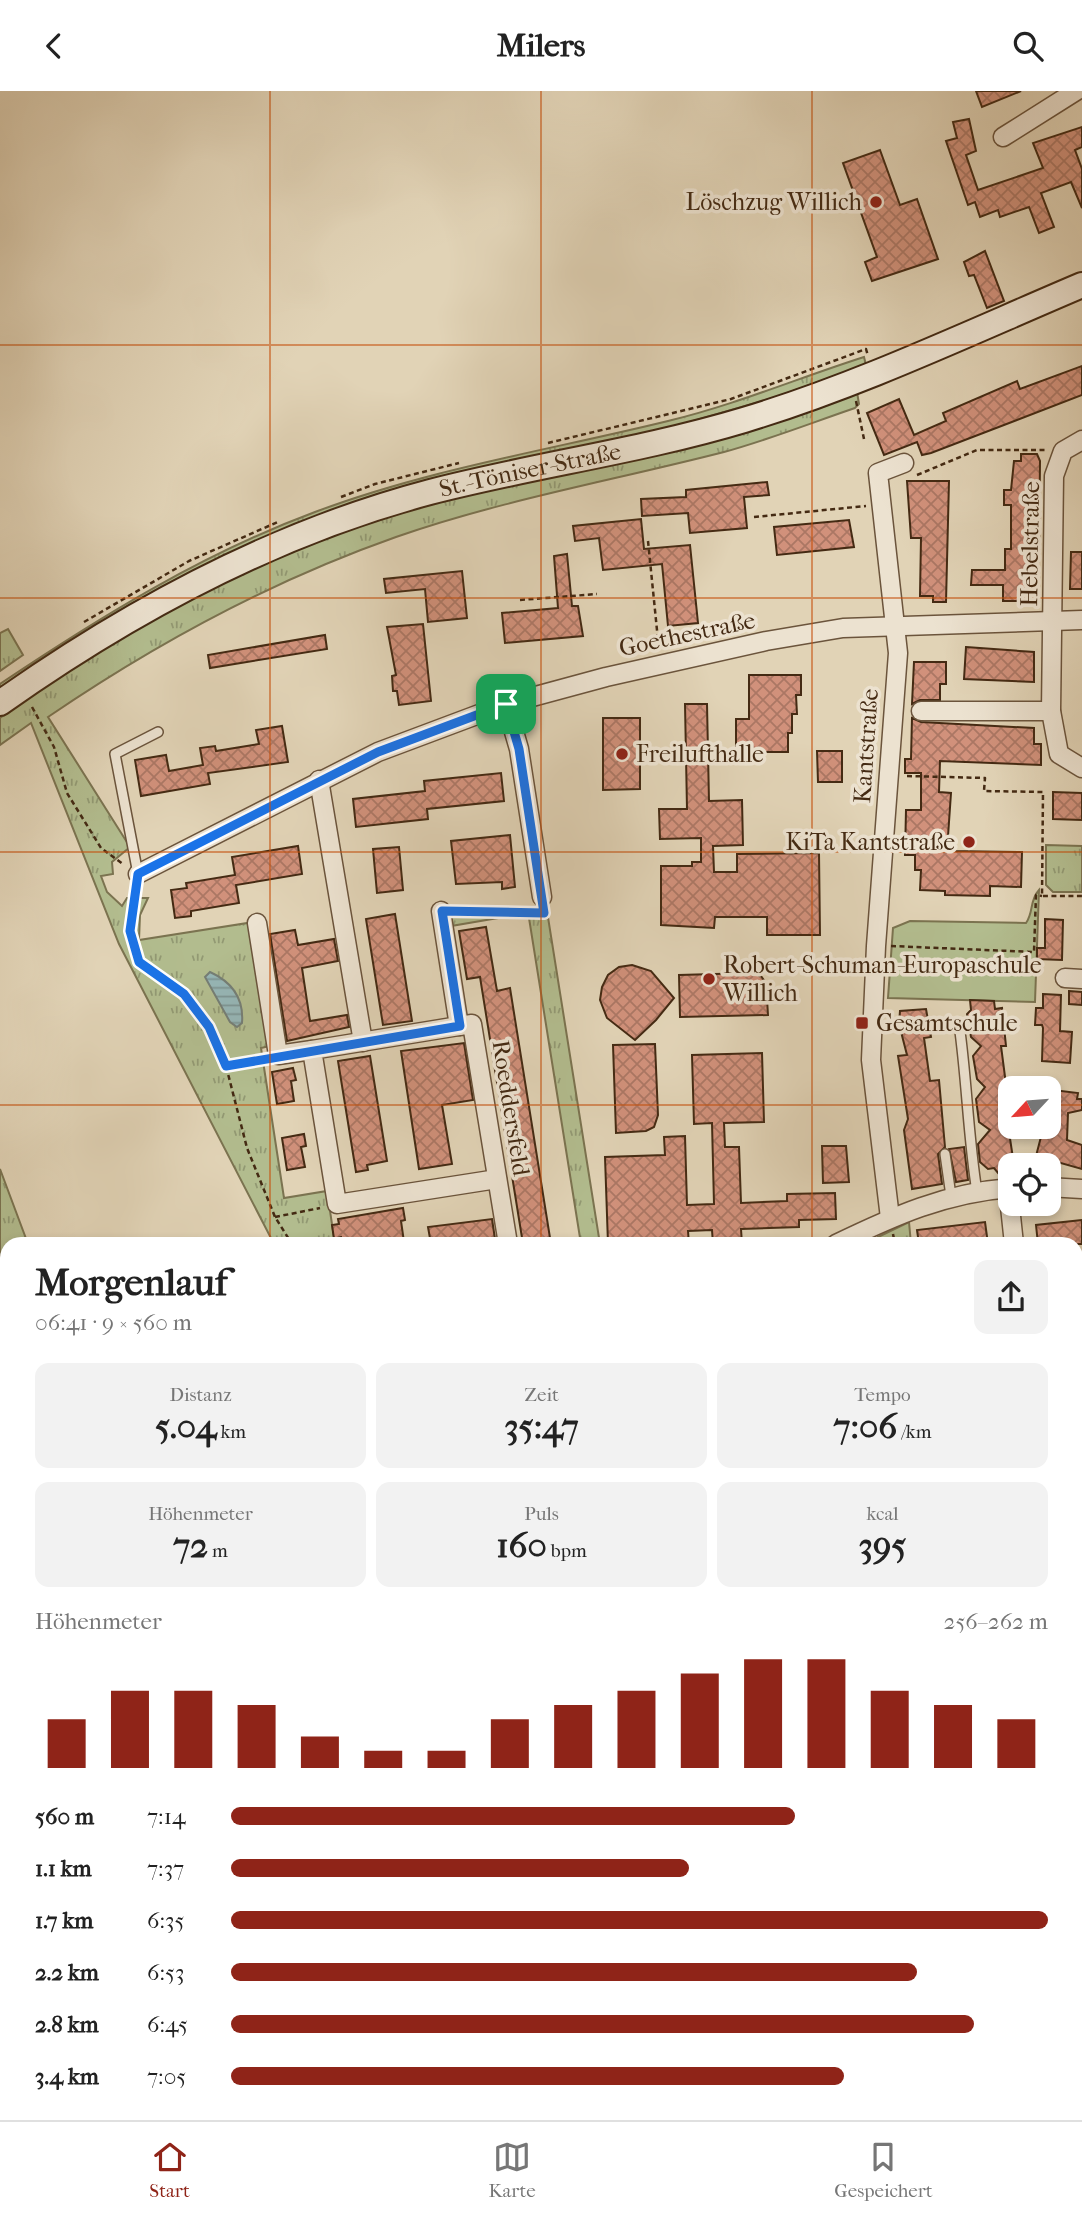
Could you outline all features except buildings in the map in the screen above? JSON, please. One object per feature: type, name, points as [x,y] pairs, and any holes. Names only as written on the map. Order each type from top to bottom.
[{"type":"main road","name":"St.-Töniser-Straße","points":[[0,703],[111,629],[215,574],[315,530],[429,492],[671,440],[745,420],[892,365],[1082,285]]},
{"type":"street","points":[[1003,137],[1076,91]]},
{"type":"street","name":"Hebelstraße","points":[[1082,440],[1063,451],[1054,476],[1051,711],[1059,754],[1082,768]]},
{"type":"street","name":"Kantstraße","points":[[890,1218],[871,1060],[876,946],[898,653],[878,473],[904,463]]},
{"type":"street","name":"Goethestraße","points":[[138,874],[378,752],[506,704],[661,663],[843,628],[1082,620]]},
{"type":"street","points":[[506,704],[519,749],[542,897]]},
{"type":"street","points":[[921,711],[1051,711]]},
{"type":"street","points":[[319,780],[363,1042]]},
{"type":"street","name":"Roeddersfeld","points":[[442,911],[460,1026],[472,1024],[507,1237]]},
{"type":"street","points":[[257,923],[278,1055],[460,1026]]},
{"type":"street","points":[[312,1050],[337,1205],[497,1179]]},
{"type":"street","points":[[1061,1188],[1082,1189]]},
{"type":"street","points":[[851,1237],[890,1218],[951,1196],[998,1189]]},
{"type":"street","points":[[1012,1216],[1013,1237]]},
{"type":"lane","points":[[138,874],[115,754],[158,732]]},
{"type":"lane","points":[[959,1024],[966,1070],[968,1133],[977,1192]]},
{"type":"lane","points":[[945,1154],[951,1196]]},
{"type":"path","points":[[855,397],[864,439]]},
{"type":"path","points":[[904,463],[915,475],[977,450],[1063,451]]},
{"type":"path","points":[[754,517],[882,505]]},
{"type":"path","points":[[648,541],[661,663]]},
{"type":"path","points":[[520,600],[597,594]]},
{"type":"path","points":[[30,703],[54,747],[67,793],[101,848],[138,874],[130,931],[139,962],[184,994],[209,1027],[226,1066],[247,1148],[275,1217],[288,1237]]},
{"type":"path","points":[[888,776],[985,778],[984,791],[1043,792],[1042,895]]},
{"type":"path","points":[[876,946],[1034,952],[1036,895],[1082,896]]},
{"type":"path","points":[[442,911],[544,913],[542,897]]},
{"type":"path","points":[[226,1066],[278,1055]]},
{"type":"path","points":[[275,1217],[337,1205]]},
{"type":"green space","points":[[864,357],[866,365],[776,397],[648,434],[504,462],[393,491],[0,693],[0,684],[114,611],[232,547],[315,512],[446,472],[693,415]]},
{"type":"green space","points":[[856,386],[859,404],[855,408],[773,437],[724,452],[477,512],[350,554],[216,615],[131,663],[48,717],[130,847],[112,862],[113,874],[101,876],[107,892],[122,906],[127,898],[148,898],[140,915],[139,940],[254,922],[274,1045],[261,1048],[284,1198],[327,1191],[334,1237],[270,1237],[119,944],[31,723],[0,745],[0,718],[40,689],[209,583],[390,510]]},
{"type":"green space","points":[[8,629],[23,655],[0,671],[0,633]]},
{"type":"green space","points":[[1046,845],[1082,846],[1082,892],[1053,892],[1046,885]]},
{"type":"green space","points":[[1039,890],[1035,1002],[888,998],[893,928],[910,921],[1026,923]]},
{"type":"green space","points":[[527,911],[547,911],[599,1237],[580,1237],[529,918],[504,917],[451,926],[449,913],[528,917]]},
{"type":"green space","points":[[0,1169],[25,1237],[0,1237]]},
{"type":"green space","points":[[909,1222],[910,1237],[878,1237]]},
{"type":"water","points":[[210,972],[225,981],[239,999],[242,1023],[237,1027],[230,1022],[205,977]]},
{"type":"place","name":"Löschzug Willich","points":[[876,202]]},
{"type":"place","name":"Freilufthalle","points":[[622,754]]},
{"type":"place","name":"KiTa Kantstraße","points":[[969,842]]},
{"type":"place","name":"Robert-Schuman-Europaschule Willich","points":[[709,979]]},
{"type":"place","name":"Gesamtschule","points":[[862,1023]]},
{"type":"route","points":[[506,704],[519,749],[544,913],[442,911],[460,1026],[226,1066],[209,1027],[184,994],[139,962],[130,931],[138,874],[378,752],[506,704]]}]
